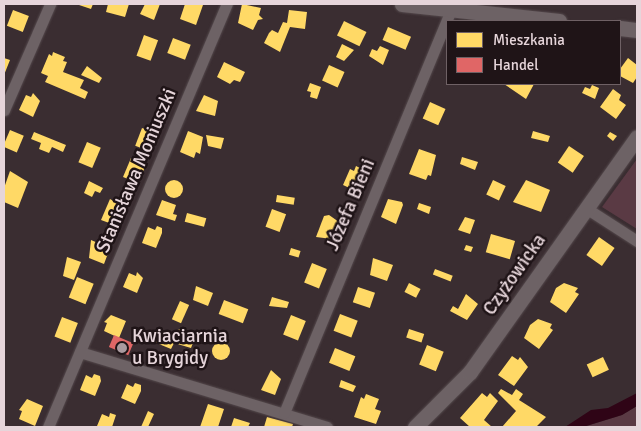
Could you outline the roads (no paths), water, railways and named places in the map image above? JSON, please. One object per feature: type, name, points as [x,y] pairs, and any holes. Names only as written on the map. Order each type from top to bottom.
[{"type":"street","points":[[4,110],[50,4]]},
{"type":"street","name":"Stanisława Moniuszki","points":[[48,427],[226,4]]},
{"type":"street","points":[[402,4],[549,20]]},
{"type":"street","name":"Józefa Bieni","points":[[284,414],[450,10]]},
{"type":"street","points":[[621,28],[637,30]]},
{"type":"street","name":"Czyżowicka","points":[[415,427],[470,372],[637,137]]},
{"type":"street","points":[[586,208],[637,241]]},
{"type":"street","points":[[80,352],[327,427]]},
{"type":"place","name":"Kwiaciarnia u Brygidy","points":[[122,348]]}]
